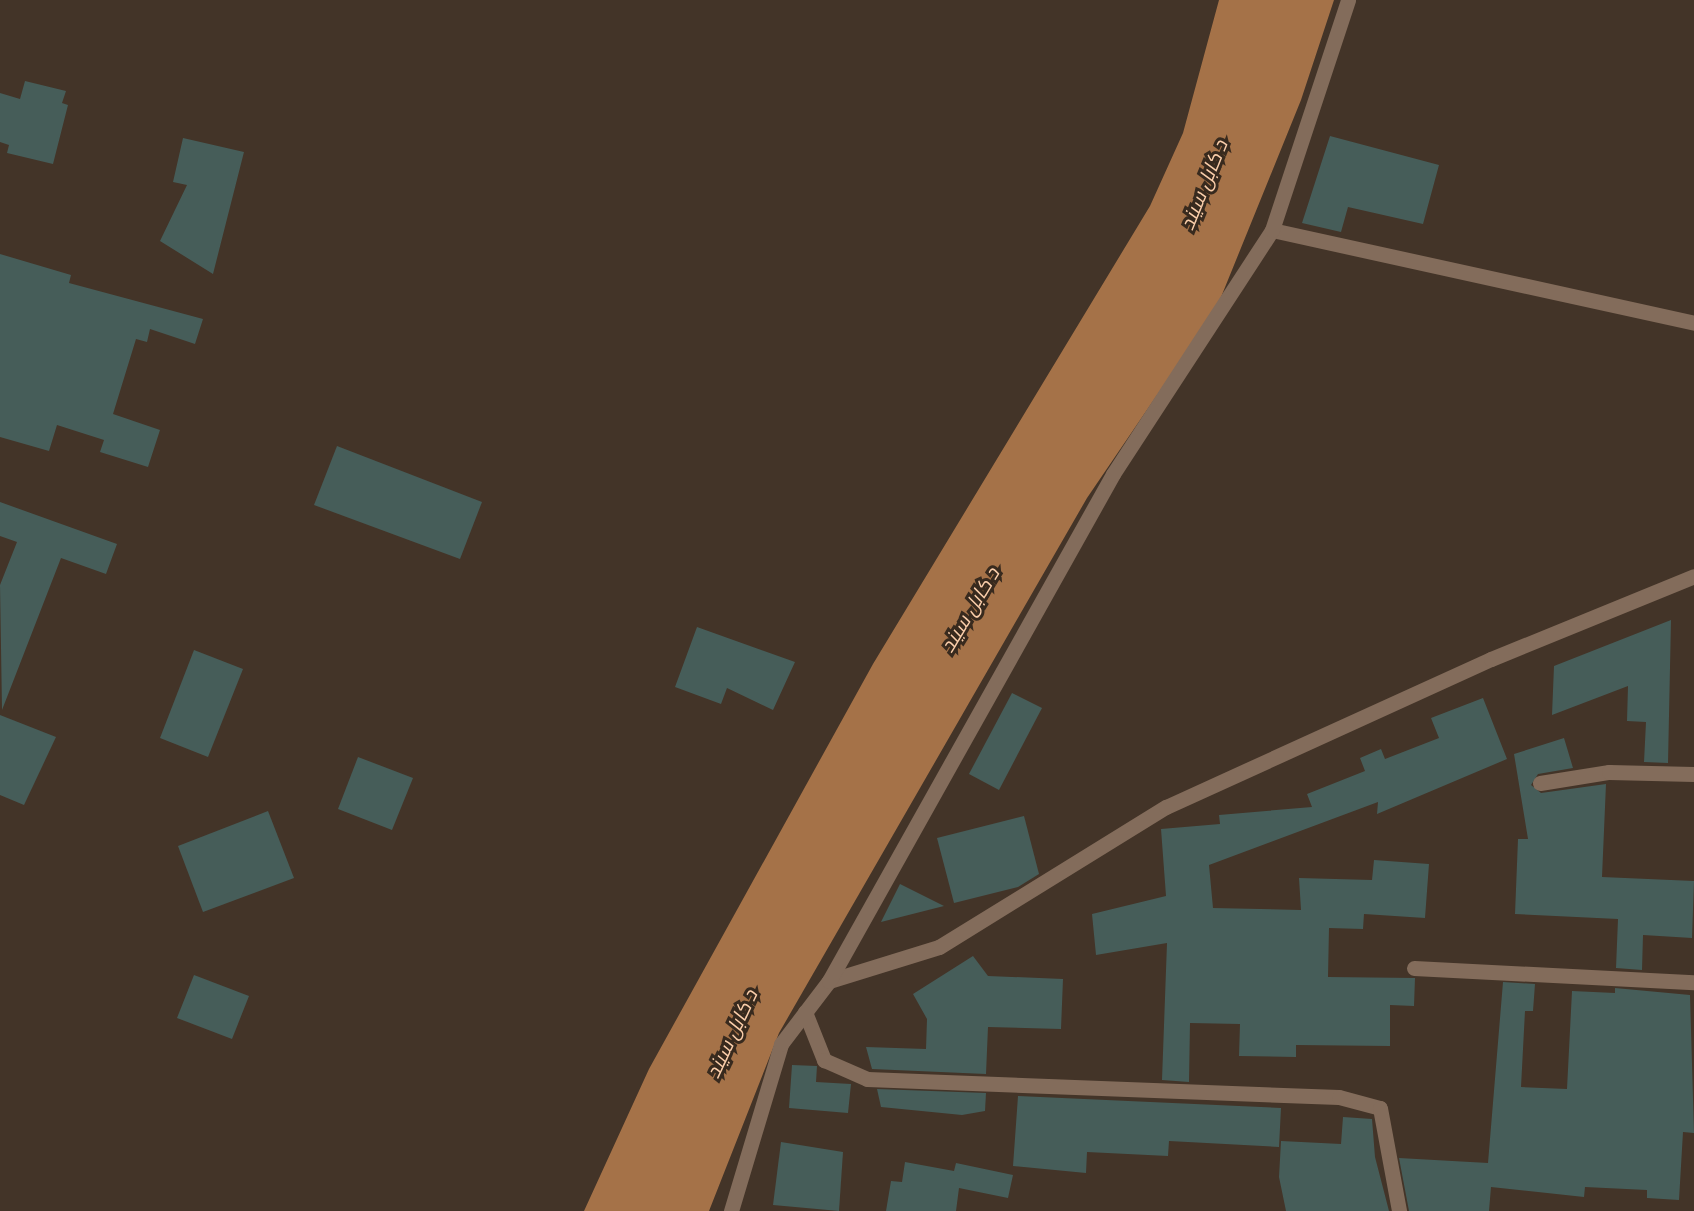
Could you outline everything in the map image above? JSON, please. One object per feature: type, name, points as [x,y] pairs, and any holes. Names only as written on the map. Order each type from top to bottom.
[{"type":"street","points":[[731,1211],[781,1044],[829,981],[1113,474],[1272,230],[1348,0]]},
{"type":"street","points":[[1272,230],[1694,323]]},
{"type":"street","points":[[829,981],[939,947],[1166,807],[1491,659],[1694,576]]},
{"type":"street","points":[[1540,783],[1609,772],[1694,774]]},
{"type":"street","points":[[1414,968],[1694,982]]},
{"type":"street","points":[[805,1012],[824,1060],[867,1079],[1339,1097],[1380,1108],[1399,1211]]},
{"type":"water","name":"د کابل سيند","points":[[1219,0],[1334,0],[1301,100],[1217,307],[1087,498],[779,1033],[709,1211],[584,1211],[649,1069],[873,664],[1150,206],[1183,133]]},
{"type":"building","points":[[25,81],[66,91],[62,103],[68,105],[53,164],[7,153],[9,145],[0,142],[0,93],[20,99]]},
{"type":"building","points":[[1330,136],[1439,165],[1423,224],[1348,207],[1341,232],[1302,223]]},
{"type":"building","points":[[183,138],[244,152],[213,274],[160,241],[187,185],[173,182]]},
{"type":"building","points":[[0,254],[71,275],[69,283],[203,319],[195,344],[150,329],[147,342],[136,339],[113,414],[160,430],[148,467],[100,452],[104,440],[57,425],[49,451],[0,437]]},
{"type":"building","points":[[337,446],[482,502],[460,559],[314,505]]},
{"type":"building","points":[[0,502],[117,544],[106,574],[61,558],[2,710],[0,585],[17,542],[0,536]]},
{"type":"building","points":[[1671,620],[1668,763],[1644,762],[1646,722],[1627,721],[1628,686],[1552,715],[1554,666]]},
{"type":"building","points":[[697,627],[795,662],[773,710],[727,688],[721,704],[675,687]]},
{"type":"building","points":[[194,650],[243,669],[208,757],[160,738]]},
{"type":"building","points":[[1012,693],[1042,708],[999,790],[969,774]]},
{"type":"building","points":[[1483,698],[1507,759],[1377,814],[1378,802],[1209,865],[1213,908],[1301,910],[1299,878],[1372,880],[1374,860],[1429,864],[1425,918],[1364,914],[1363,929],[1329,928],[1328,977],[1415,978],[1414,1006],[1390,1005],[1390,1046],[1296,1045],[1296,1057],[1239,1056],[1240,1024],[1190,1023],[1189,1082],[1162,1080],[1167,943],[1096,955],[1092,914],[1166,896],[1161,829],[1220,824],[1219,815],[1312,807],[1307,794],[1365,771],[1360,758],[1381,749],[1385,759],[1439,738],[1431,718]]},
{"type":"building","points":[[0,715],[56,737],[24,805],[0,795]]},
{"type":"building","points":[[1564,738],[1573,768],[1538,774],[1531,785],[1541,793],[1606,784],[1602,877],[1694,881],[1692,938],[1643,935],[1642,970],[1616,968],[1618,919],[1515,914],[1518,839],[1528,839],[1514,754]]},
{"type":"building","points":[[358,757],[413,778],[392,830],[338,809]]},
{"type":"building","points":[[268,811],[294,878],[203,912],[178,846]]},
{"type":"building","points":[[1024,816],[1039,874],[1018,887],[954,903],[937,838]]},
{"type":"building","points":[[900,884],[944,906],[881,922]]},
{"type":"building","points":[[973,956],[988,976],[1063,979],[1061,1029],[988,1027],[986,1074],[872,1069],[866,1047],[926,1049],[927,1019],[913,994]]},
{"type":"building","points":[[194,975],[249,996],[232,1039],[177,1018]]},
{"type":"building","points":[[1503,982],[1535,984],[1533,1011],[1525,1011],[1521,1087],[1567,1089],[1572,991],[1615,993],[1615,988],[1690,995],[1694,1133],[1683,1132],[1679,1200],[1647,1198],[1647,1190],[1585,1187],[1584,1197],[1491,1187],[1489,1211],[1409,1211],[1399,1158],[1488,1163]]},
{"type":"building","points":[[792,1065],[817,1066],[816,1082],[851,1084],[848,1113],[789,1108]]},
{"type":"building","points":[[877,1089],[986,1093],[985,1111],[962,1115],[881,1107]]},
{"type":"building","points":[[1018,1096],[1281,1108],[1279,1147],[1169,1141],[1168,1156],[1087,1152],[1086,1173],[1013,1166]]},
{"type":"building","points":[[1343,1117],[1372,1119],[1375,1157],[1389,1211],[1286,1211],[1279,1177],[1281,1141],[1341,1144]]},
{"type":"building","points":[[781,1142],[843,1152],[839,1211],[773,1205]]},
{"type":"building","points":[[905,1162],[954,1171],[956,1163],[1013,1175],[1008,1198],[959,1188],[956,1211],[886,1211],[891,1181],[902,1182]]}]
